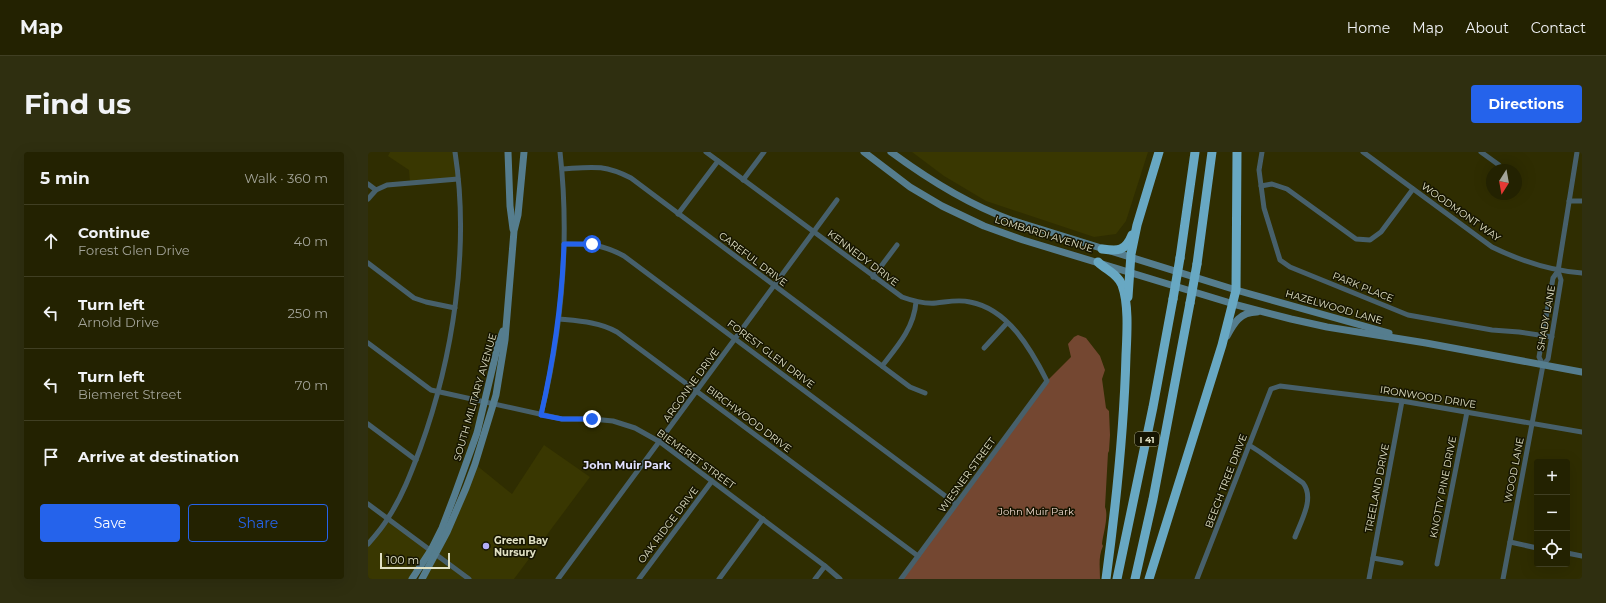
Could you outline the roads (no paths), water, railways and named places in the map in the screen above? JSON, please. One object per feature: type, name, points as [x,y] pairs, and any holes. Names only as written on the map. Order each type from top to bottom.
[{"type":"highway","points":[[1102,249],[1117,250],[1125,247],[1131,239],[1159,152]]},
{"type":"highway","name":"I 41","points":[[1117,579],[1150,422],[1173,299],[1195,152]]},
{"type":"highway","name":"I 41","points":[[1134,579],[1153,499],[1190,303],[1197,264],[1212,152]]},
{"type":"highway","points":[[1149,579],[1222,345],[1236,290],[1237,152]]},
{"type":"highway","points":[[1106,579],[1124,407],[1126,318],[1131,258],[1138,221]]},
{"type":"highway","points":[[1098,262],[1116,276],[1122,283],[1126,318]]},
{"type":"main road","name":"SOUTH MILITARY AVENUE","points":[[508,152],[510,211],[514,231]]},
{"type":"main road","name":"SOUTH MILITARY AVENUE","points":[[412,579],[447,532],[475,464],[493,405],[504,352],[514,231],[518,215],[524,152]]},
{"type":"main road","name":"LOMBARDI AVENUE","points":[[864,152],[872,154],[920,193],[962,216],[1005,234],[1130,271],[1233,304]]},
{"type":"main road","name":"LOMBARDI AVENUE","points":[[891,152],[932,181],[980,208],[1015,222],[1236,290]]},
{"type":"main road","name":"HAZELWOOD LANE","points":[[1236,290],[1426,343]]},
{"type":"main road","name":"HAZELWOOD LANE","points":[[1233,304],[1327,327],[1426,343],[1582,372]]},
{"type":"main road","points":[[1222,345],[1234,323],[1239,318],[1251,312],[1263,312]]},
{"type":"main road","name":"SOUTH MILITARY AVENUE","points":[[422,579],[471,452],[485,403],[498,345],[505,328]]},
{"type":"street","points":[[368,544],[388,519],[402,493],[416,460],[438,392],[449,345],[455,308],[459,253],[458,179],[455,152]]},
{"type":"street","points":[[541,415],[559,319],[563,282],[564,206],[560,152]]},
{"type":"street","name":"KENNEDY DRIVE","points":[[706,152],[895,293],[916,302],[970,302],[986,307],[1007,323],[1026,344],[1047,381]]},
{"type":"street","points":[[744,180],[764,152]]},
{"type":"street","name":"PARK PLACE","points":[[1262,152],[1260,170],[1264,208],[1280,260],[1290,267],[1408,315],[1492,330],[1552,336]]},
{"type":"street","name":"WOODMONT WAY","points":[[1363,152],[1492,247],[1516,258],[1558,270],[1582,273]]},
{"type":"street","points":[[1481,152],[1498,164]]},
{"type":"street","name":"SHADY LANE","points":[[1558,270],[1552,278],[1539,357],[1543,365],[1548,359],[1561,280],[1558,270],[1577,152]]},
{"type":"street","points":[[678,214],[718,161]]},
{"type":"street","name":"CAREFUL DRIVE","points":[[562,168],[597,166],[615,170],[631,178],[910,387],[924,393]]},
{"type":"street","points":[[368,199],[376,190],[387,185],[458,179]]},
{"type":"street","points":[[368,184],[376,190]]},
{"type":"street","points":[[1261,186],[1272,184],[1287,189],[1356,239],[1370,240],[1381,232],[1413,189]]},
{"type":"street","name":"ARGONNE DRIVE","points":[[558,579],[838,200]]},
{"type":"street","points":[[1570,201],[1582,201]]},
{"type":"street","name":"FOREST GLEN DRIVE","points":[[564,244],[592,244],[609,248],[624,256],[736,338],[956,504]]},
{"type":"street","points":[[873,277],[897,245]]},
{"type":"street","points":[[368,263],[414,298],[455,308]]},
{"type":"street","points":[[882,366],[903,339],[911,325],[916,302]]},
{"type":"street","name":"BIRCHWOOD DRIVE","points":[[559,319],[593,323],[606,326],[617,332],[918,556]]},
{"type":"street","points":[[984,348],[1007,323]]},
{"type":"street","name":"BIEMERET STREET","points":[[368,343],[431,390],[493,405],[562,419],[613,421],[635,428],[660,442],[825,566],[840,579]]},
{"type":"street","name":"WOOD LANE","points":[[1503,579],[1543,365]]},
{"type":"street","name":"WIESNER STREET","points":[[901,579],[1047,381]]},
{"type":"street","name":"IRONWOOD DRIVE","points":[[1271,389],[1280,386],[1402,401],[1582,432]]},
{"type":"street","name":"BEECH TREE DRIVE","points":[[1197,579],[1271,389]]},
{"type":"street","name":"TREELAND DRIVE","points":[[1369,579],[1402,401]]},
{"type":"street","name":"KNOTTY PINE DRIVE","points":[[1437,564],[1467,412]]},
{"type":"street","points":[[368,424],[416,460]]},
{"type":"street","points":[[1249,445],[1303,482],[1307,488],[1307,505],[1295,537]]},
{"type":"street","name":"OAK RIDGE DRIVE","points":[[639,579],[712,481]]},
{"type":"street","points":[[368,504],[469,579]]},
{"type":"street","points":[[719,579],[763,519]]},
{"type":"street","points":[[1510,542],[1534,547]]},
{"type":"street","points":[[1570,554],[1582,556]]},
{"type":"street","points":[[1373,558],[1401,563]]},
{"type":"street","points":[[815,579],[825,566]]},
{"type":"place","name":"Green Bay Nursury","points":[[486,546]]},
{"type":"district","name":"John Muir Park","points":[[627,465]]}]
